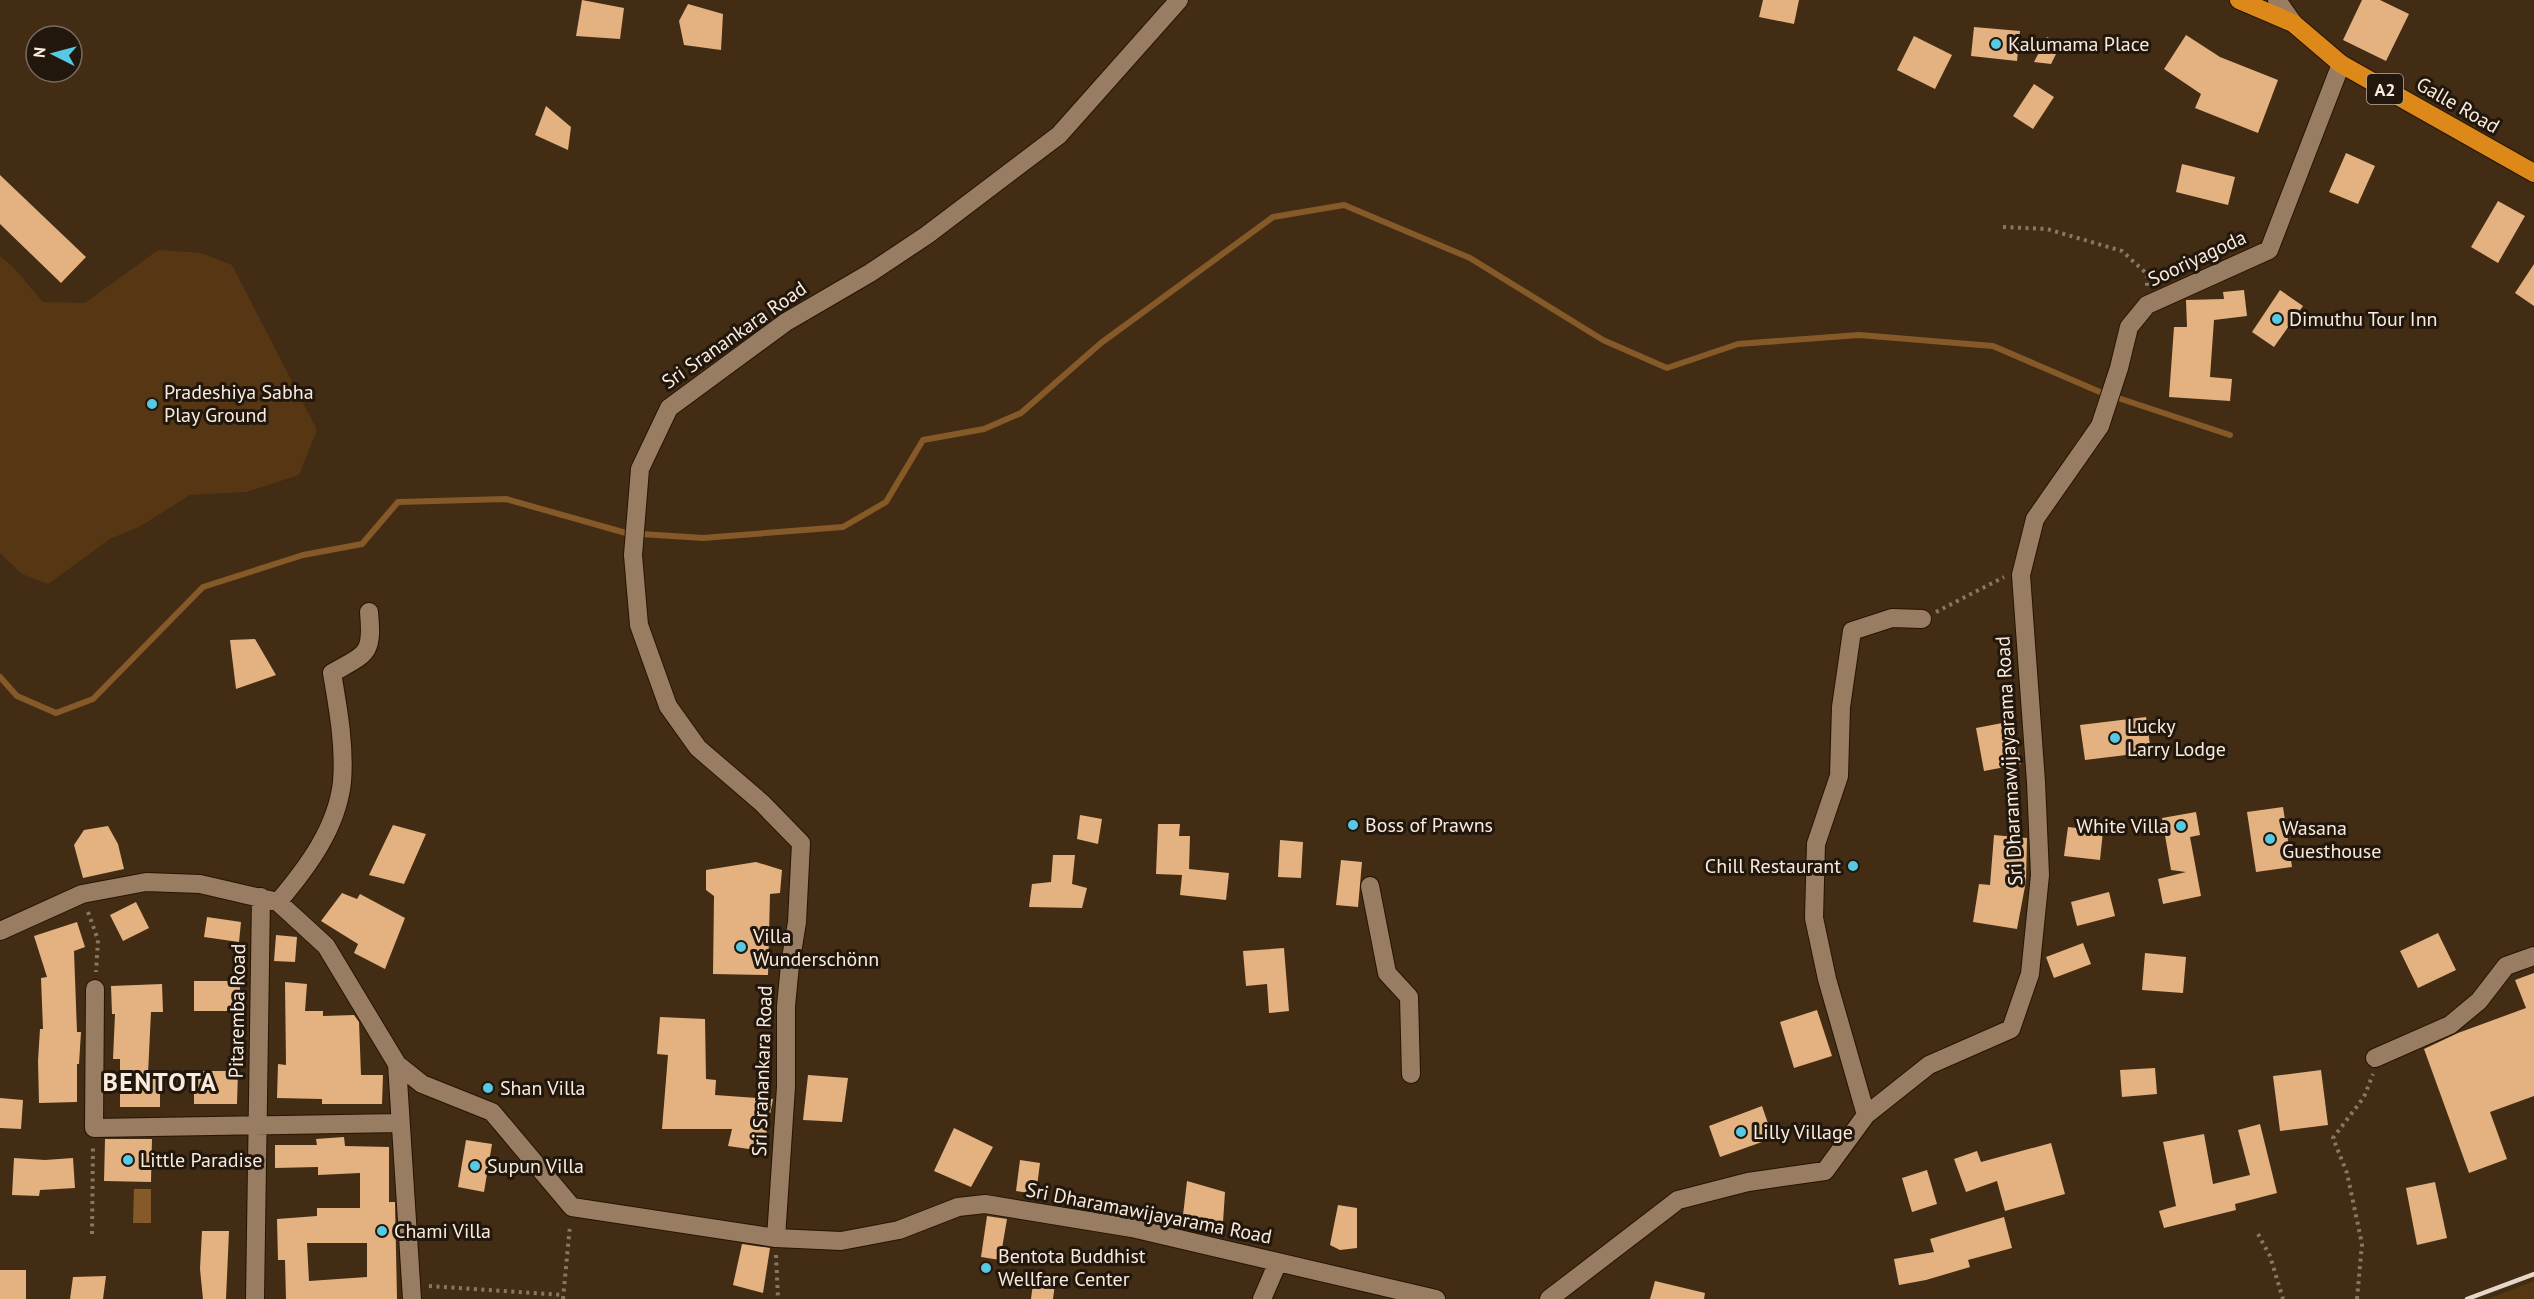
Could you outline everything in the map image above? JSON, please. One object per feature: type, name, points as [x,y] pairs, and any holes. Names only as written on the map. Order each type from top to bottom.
[{"type":"highway","name":"Galle Road","points":[[2239,0],[2293,23],[2341,64],[2534,173]]},
{"type":"street","name":"Sri Sranankara Road","points":[[776,1238],[786,1087],[786,1006],[797,922],[801,843],[762,803],[698,748],[668,706],[639,625],[633,555],[640,469],[669,408],[786,322],[870,273],[927,235],[1059,135],[1179,0]]},
{"type":"street","points":[[2277,0],[2293,23]]},
{"type":"street","name":"Sooriyagoda","points":[[2100,426],[2119,368],[2129,327],[2147,305],[2269,250],[2341,64]]},
{"type":"street","name":"Sri Dharamawijayarama Road","points":[[1549,1299],[1678,1200],[1748,1182],[1825,1171],[1866,1115],[1929,1065],[2011,1029],[2030,974],[2040,875],[2036,782],[2020,575],[2035,519],[2100,426]]},
{"type":"street","points":[[270,900],[313,858],[330,825],[342,783],[340,720],[332,673],[364,655],[371,639],[369,612]]},
{"type":"street","points":[[1866,1115],[1827,979],[1814,918],[1816,844],[1839,776],[1841,707],[1852,631],[1892,618],[1922,620]]},
{"type":"street","points":[[0,931],[82,894],[146,882],[200,884],[270,900],[326,946],[397,1064],[422,1084],[492,1112],[572,1207]]},
{"type":"street","points":[[1370,886],[1387,973],[1409,997],[1411,1074]]},
{"type":"street","name":"Pitaremba Road","points":[[255,1299],[258,1125],[270,900]]},
{"type":"street","points":[[2374,1058],[2450,1025],[2479,1001],[2506,966],[2534,956]]},
{"type":"street","points":[[95,989],[94,1128],[400,1123]]},
{"type":"street","points":[[397,1064],[412,1292]]},
{"type":"street","name":"Sri Dharamawijayarama Road","points":[[572,1207],[776,1238],[841,1241],[899,1230],[958,1207],[985,1204],[1132,1228],[1436,1299]]},
{"type":"street","points":[[1262,1299],[1278,1262]]},
{"type":"path","points":[[2003,227],[2047,229],[2122,251],[2147,274],[2147,305]]},
{"type":"path","points":[[1922,620],[2001,578],[2020,575]]},
{"type":"path","points":[[82,894],[98,940],[95,989]]},
{"type":"path","points":[[2357,1299],[2362,1244],[2347,1173],[2333,1138],[2364,1097],[2372,1077],[2374,1058]]},
{"type":"path","points":[[92,1234],[94,1128]]},
{"type":"path","points":[[412,1292],[563,1297],[572,1207]]},
{"type":"path","points":[[2258,1234],[2270,1256],[2283,1299]]},
{"type":"path","points":[[776,1238],[777,1299]]},
{"type":"shaded area","name":"Pradeshiya Sabha Play Ground","points":[[158,250],[201,253],[232,265],[317,430],[299,475],[246,492],[190,495],[141,526],[110,539],[48,584],[22,574],[0,553],[0,256],[13,267],[43,302],[85,303]]},
{"type":"shaded area","points":[[134,1189],[151,1189],[151,1223],[133,1223]]},
{"type":"shaded area","points":[[2534,1281],[2534,1299],[2488,1299]]},
{"type":"building","points":[[582,0],[624,8],[620,39],[576,36]]},
{"type":"building","points":[[1763,0],[1799,0],[1794,24],[1759,17]]},
{"type":"building","points":[[2362,0],[2380,0],[2409,14],[2386,61],[2343,40]]},
{"type":"building","points":[[688,4],[723,14],[721,50],[684,45],[679,21]]},
{"type":"building","name":"Kalumama Place","points":[[1974,27],[2020,31],[2017,61],[1971,56]]},
{"type":"building","points":[[2186,35],[2220,57],[2278,80],[2258,133],[2195,108],[2201,94],[2164,69]]},
{"type":"building","points":[[1914,36],[1952,55],[1935,89],[1897,70]]},
{"type":"building","points":[[2047,37],[2061,44],[2051,64],[2034,62]]},
{"type":"building","points":[[2034,84],[2054,97],[2033,129],[2013,116]]},
{"type":"building","points":[[546,106],[571,127],[568,150],[535,135]]},
{"type":"building","points":[[2346,153],[2375,166],[2358,204],[2329,192]]},
{"type":"building","points":[[2182,164],[2235,177],[2228,205],[2176,192]]},
{"type":"building","points":[[0,175],[86,257],[61,283],[0,224]]},
{"type":"building","points":[[2498,201],[2525,216],[2498,263],[2471,247]]},
{"type":"building","points":[[2534,264],[2534,306],[2515,293]]},
{"type":"building","points":[[2244,290],[2247,316],[2214,320],[2210,377],[2232,379],[2230,401],[2169,397],[2174,327],[2187,327],[2186,300],[2224,299],[2223,292]]},
{"type":"building","name":"Dimuthu Tour Inn","points":[[2280,290],[2303,306],[2274,347],[2252,332]]},
{"type":"building","points":[[255,639],[276,675],[236,689],[230,640]]},
{"type":"building","name":"Lucky Larry Lodge","points":[[2146,717],[2151,752],[2085,760],[2080,725]]},
{"type":"building","points":[[2013,721],[2021,764],[1984,771],[1976,728]]},
{"type":"building","name":"Wasana Guesthouse","points":[[2283,807],[2292,867],[2256,872],[2247,812]]},
{"type":"building","points":[[2196,812],[2200,835],[2190,837],[2201,896],[2163,904],[2158,879],[2186,872],[2171,870],[2162,818]]},
{"type":"building","points":[[1080,815],[1102,819],[1098,844],[1077,839]]},
{"type":"building","points":[[1158,824],[1180,824],[1179,836],[1190,836],[1189,869],[1229,873],[1226,900],[1180,895],[1182,875],[1156,874]]},
{"type":"building","points":[[393,825],[426,834],[404,884],[369,875]]},
{"type":"building","points":[[108,826],[118,844],[124,869],[83,878],[74,845],[84,830]]},
{"type":"building","points":[[2068,827],[2103,831],[2100,860],[2064,856]]},
{"type":"building","points":[[1994,835],[2027,838],[2026,881],[2017,929],[1973,922],[1979,884],[1990,885]]},
{"type":"building","points":[[1280,840],[1303,842],[1301,878],[1278,877]]},
{"type":"building","points":[[1053,855],[1075,855],[1072,884],[1087,888],[1082,908],[1029,907],[1032,884],[1051,882]]},
{"type":"building","points":[[1341,860],[1362,862],[1358,907],[1336,905]]},
{"type":"building","points":[[756,862],[782,870],[780,893],[770,894],[768,975],[713,974],[714,896],[706,890],[706,870]]},
{"type":"building","points":[[2109,892],[2115,916],[2077,926],[2071,902]]},
{"type":"building","points":[[342,893],[357,899],[360,894],[405,918],[385,969],[354,953],[358,944],[321,921]]},
{"type":"building","points":[[136,902],[149,928],[123,941],[110,915]]},
{"type":"building","points":[[207,917],[241,922],[239,942],[204,937]]},
{"type":"building","points":[[77,922],[85,947],[74,951],[77,1032],[81,1032],[79,1064],[77,1064],[77,1102],[39,1103],[38,1061],[40,1029],[43,1029],[41,978],[47,977],[34,936]]},
{"type":"building","points":[[2438,933],[2456,970],[2418,988],[2400,951]]},
{"type":"building","points":[[276,935],[297,937],[295,962],[274,961]]},
{"type":"building","points":[[2083,943],[2091,964],[2054,978],[2046,957]]},
{"type":"building","points":[[1284,948],[1289,1011],[1269,1013],[1267,984],[1246,986],[1243,951]]},
{"type":"building","points":[[2145,953],[2186,957],[2183,993],[2142,990]]},
{"type":"building","points":[[2534,973],[2534,1096],[2490,1112],[2507,1159],[2469,1173],[2424,1049],[2458,1033],[2526,1008],[2515,980]]},
{"type":"building","points":[[194,981],[240,981],[240,1011],[194,1011]]},
{"type":"building","points":[[285,982],[307,984],[305,1011],[323,1011],[323,1016],[354,1015],[359,1022],[361,1075],[383,1075],[382,1104],[322,1104],[322,1099],[277,1098],[278,1064],[286,1065]]},
{"type":"building","points":[[162,984],[163,1012],[151,1012],[148,1074],[160,1074],[160,1107],[120,1107],[120,1059],[113,1059],[115,1014],[112,1014],[111,986]]},
{"type":"building","points":[[1817,1010],[1832,1056],[1794,1068],[1780,1022]]},
{"type":"building","points":[[660,1017],[705,1019],[706,1079],[716,1080],[715,1095],[773,1099],[763,1151],[728,1146],[732,1129],[662,1129],[668,1055],[657,1054]]},
{"type":"building","points":[[2155,1068],[2157,1094],[2122,1097],[2120,1070]]},
{"type":"building","points":[[2321,1070],[2328,1125],[2280,1131],[2273,1076]]},
{"type":"building","points":[[194,1071],[238,1071],[237,1104],[194,1104]]},
{"type":"building","points":[[808,1075],[848,1078],[842,1122],[803,1120]]},
{"type":"building","points":[[0,1098],[23,1100],[21,1129],[0,1128]]},
{"type":"building","name":"Lilly Village","points":[[1762,1106],[1773,1138],[1720,1157],[1709,1126]]},
{"type":"building","points":[[2260,1124],[2277,1193],[2235,1204],[2236,1210],[2164,1228],[2159,1211],[2176,1206],[2163,1142],[2204,1134],[2213,1184],[2250,1175],[2238,1130]]},
{"type":"building","points":[[954,1128],[993,1147],[971,1187],[934,1171]]},
{"type":"building","points":[[344,1137],[345,1146],[389,1147],[389,1202],[395,1202],[397,1299],[286,1299],[285,1260],[278,1260],[277,1219],[317,1216],[317,1208],[360,1208],[360,1173],[318,1175],[318,1167],[275,1168],[275,1145],[317,1145],[316,1139]],"holes":[[[307,1243],[367,1243],[367,1277],[309,1281]]]},
{"type":"building","name":"Little Paradise","points":[[105,1139],[152,1139],[151,1182],[104,1181]]},
{"type":"building","name":"Supun Villa","points":[[466,1140],[492,1144],[484,1192],[458,1187]]},
{"type":"building","points":[[2051,1143],[2065,1194],[2005,1211],[1997,1181],[1966,1192],[1954,1159],[1977,1151],[1981,1162]]},
{"type":"building","points":[[14,1158],[45,1160],[73,1158],[75,1188],[40,1190],[39,1196],[12,1195]]},
{"type":"building","points":[[1020,1160],[1040,1163],[1036,1194],[1016,1191]]},
{"type":"building","points":[[1927,1170],[1937,1204],[1912,1212],[1902,1178]]},
{"type":"building","points":[[1187,1181],[1225,1192],[1223,1222],[1183,1215]]},
{"type":"building","points":[[2435,1182],[2447,1238],[2417,1245],[2406,1188]]},
{"type":"building","points":[[1338,1205],[1357,1208],[1357,1248],[1340,1250],[1330,1245]]},
{"type":"building","points":[[987,1216],[1007,1219],[1000,1260],[981,1257]]},
{"type":"building","points":[[2004,1217],[2012,1248],[1968,1260],[1970,1267],[1899,1285],[1894,1259],[1934,1252],[1930,1239]]},
{"type":"building","points":[[202,1231],[229,1231],[226,1299],[203,1299],[200,1269]]},
{"type":"building","points":[[742,1244],[770,1248],[763,1293],[733,1285]]},
{"type":"building","points":[[0,1270],[26,1270],[26,1299],[0,1299]]},
{"type":"building","points":[[1034,1274],[1056,1276],[1053,1299],[1031,1299]]},
{"type":"building","points":[[106,1276],[103,1299],[70,1299],[73,1277]]},
{"type":"building","points":[[1655,1281],[1705,1293],[1704,1299],[1650,1299]]},
{"type":"waterway","points":[[0,677],[17,696],[56,713],[93,699],[203,587],[303,555],[362,544],[398,502],[506,499],[626,533],[703,538],[843,527],[886,502],[923,440],[984,429],[1021,413],[1101,343],[1273,217],[1344,205],[1470,258],[1603,340],[1667,368],[1738,344],[1859,335],[1993,346],[2100,392],[2230,435]]},
{"type":"railway","points":[[2467,1299],[2534,1274]]},
{"type":"place","name":"Kalumama Place","points":[[1996,44]]},
{"type":"place","name":"Dimuthu Tour Inn","points":[[2277,319]]},
{"type":"place","name":"Pradeshiya Sabha Play Ground","points":[[152,404]]},
{"type":"place","name":"Lucky Larry Lodge","points":[[2115,738]]},
{"type":"place","name":"Boss of Prawns","points":[[1353,825]]},
{"type":"place","name":"White Villa","points":[[2181,826]]},
{"type":"place","name":"Wasana Guesthouse","points":[[2270,839]]},
{"type":"place","name":"Chill Restaurant","points":[[1853,866]]},
{"type":"place","name":"Villa Wunderschönn","points":[[741,947]]},
{"type":"place","name":"Shan Villa","points":[[488,1088]]},
{"type":"place","name":"Lilly Village","points":[[1741,1132]]},
{"type":"place","name":"Little Paradise","points":[[128,1160]]},
{"type":"place","name":"Supun Villa","points":[[475,1166]]},
{"type":"place","name":"Chami Villa","points":[[382,1231]]},
{"type":"place","name":"Bentota Buddhist Wellfare Center","points":[[986,1268]]},
{"type":"district","name":"BENTOTA","points":[[160,1081]]}]
